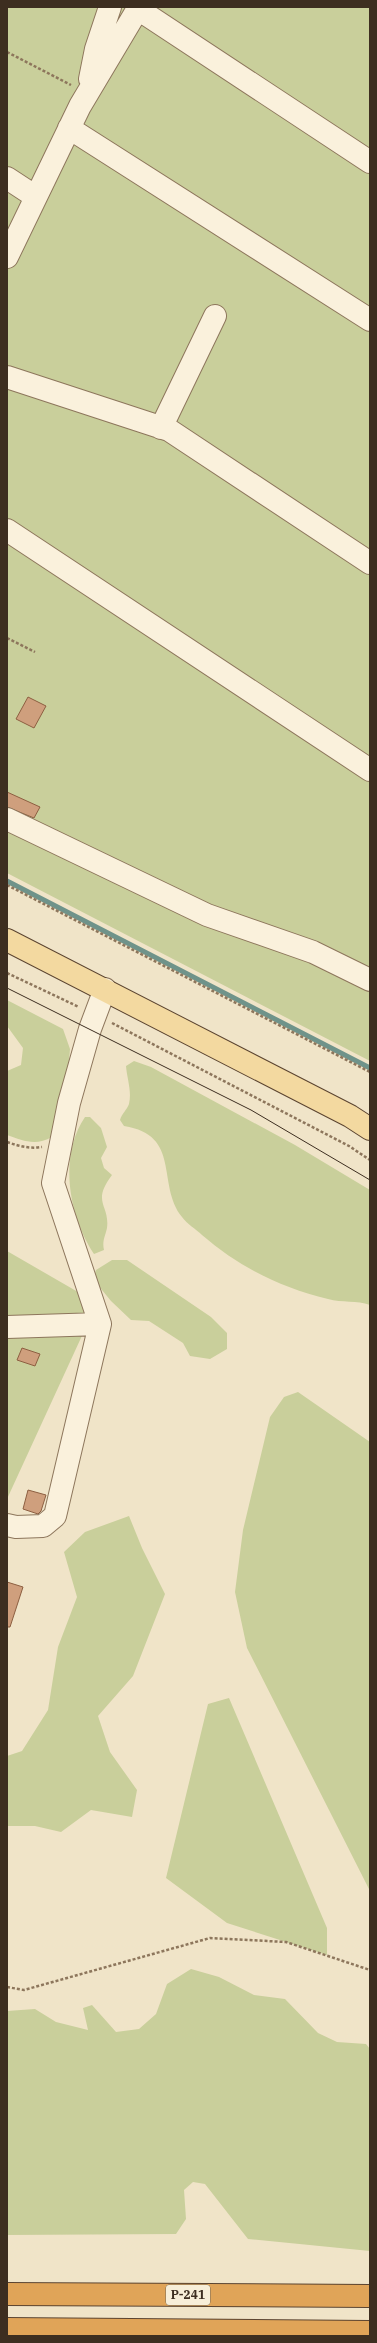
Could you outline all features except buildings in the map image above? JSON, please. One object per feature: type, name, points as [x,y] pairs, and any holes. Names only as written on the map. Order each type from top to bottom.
[{"type":"highway","name":"Р-241","points":[[7,2294],[370,2296]]},
{"type":"highway","points":[[7,2329],[370,2332]]},
{"type":"main road","points":[[7,940],[105,989],[343,1113],[370,1129]]},
{"type":"lane","points":[[88,94],[96,49],[110,7]]},
{"type":"lane","points":[[7,256],[69,128],[139,8],[370,162]]},
{"type":"lane","points":[[69,128],[370,320]]},
{"type":"lane","points":[[7,178],[36,196]]},
{"type":"lane","points":[[161,428],[215,316]]},
{"type":"lane","points":[[7,377],[170,430],[370,563]]},
{"type":"lane","points":[[7,530],[370,770]]},
{"type":"lane","points":[[7,819],[207,915],[314,952],[370,980]]},
{"type":"lane","points":[[7,1525],[16,1527],[42,1526],[55,1516],[100,1324],[53,1183],[69,1103],[95,1014],[105,989]]},
{"type":"lane","points":[[7,1327],[100,1324]]},
{"type":"path","points":[[7,52],[88,94]]},
{"type":"path","points":[[7,638],[35,652]]},
{"type":"path","points":[[7,885],[370,1072]]},
{"type":"path","points":[[7,973],[95,1014],[349,1146],[370,1160]]},
{"type":"path","points":[[7,1142],[34,1148],[61,1141]]},
{"type":"path","points":[[7,1987],[24,1990],[210,1938],[286,1942],[370,1970]]},
{"type":"green space","points":[[7,7],[370,7],[370,1061],[7,873]]},
{"type":"green space","points":[[7,1000],[63,1029],[70,1049],[68,1073],[52,1137],[46,1140],[30,1142],[7,1135],[7,1071],[21,1065],[23,1048],[7,1026]]},
{"type":"green space","points":[[134,1061],[151,1067],[295,1145],[370,1190],[370,1305],[328,1299],[294,1289],[261,1275],[231,1257],[184,1220],[174,1204],[165,1162],[161,1150],[154,1139],[142,1131],[124,1126],[120,1120],[129,1104],[130,1099],[126,1066]]},
{"type":"green space","points":[[85,1117],[90,1117],[101,1128],[107,1147],[101,1158],[104,1168],[112,1175],[106,1184],[102,1198],[107,1220],[103,1247],[104,1250],[94,1254],[85,1239],[78,1222],[70,1186],[69,1168],[72,1150],[77,1133]]},
{"type":"green space","points":[[7,1251],[97,1303],[7,1499]]},
{"type":"green space","points":[[112,1260],[127,1260],[211,1317],[227,1333],[227,1349],[210,1359],[190,1356],[183,1343],[149,1321],[131,1320],[111,1301],[93,1279],[96,1270]]},
{"type":"green space","points":[[298,1392],[370,1442],[370,1891],[247,1648],[235,1592],[243,1530],[270,1417],[284,1397]]},
{"type":"green space","points":[[129,1516],[142,1548],[165,1594],[133,1676],[98,1716],[110,1752],[137,1790],[132,1817],[91,1810],[61,1832],[35,1826],[7,1826],[7,1756],[22,1751],[48,1710],[58,1647],[77,1597],[64,1552],[85,1532]]},
{"type":"green space","points":[[229,1698],[327,1928],[327,1955],[227,1923],[166,1878],[208,1704]]},
{"type":"green space","points":[[191,1969],[219,1977],[254,1995],[285,1999],[318,2033],[337,2042],[366,2044],[370,2049],[370,2251],[248,2239],[205,2184],[193,2182],[184,2190],[186,2219],[176,2234],[7,2235],[7,2011],[35,2009],[56,2022],[88,2030],[83,2008],[92,2005],[116,2032],[139,2029],[156,2014],[167,1984]]},
{"type":"waterway","points":[[7,881],[370,1068]]},
{"type":"tram line","points":[[7,988],[251,1110],[370,1180]]}]
